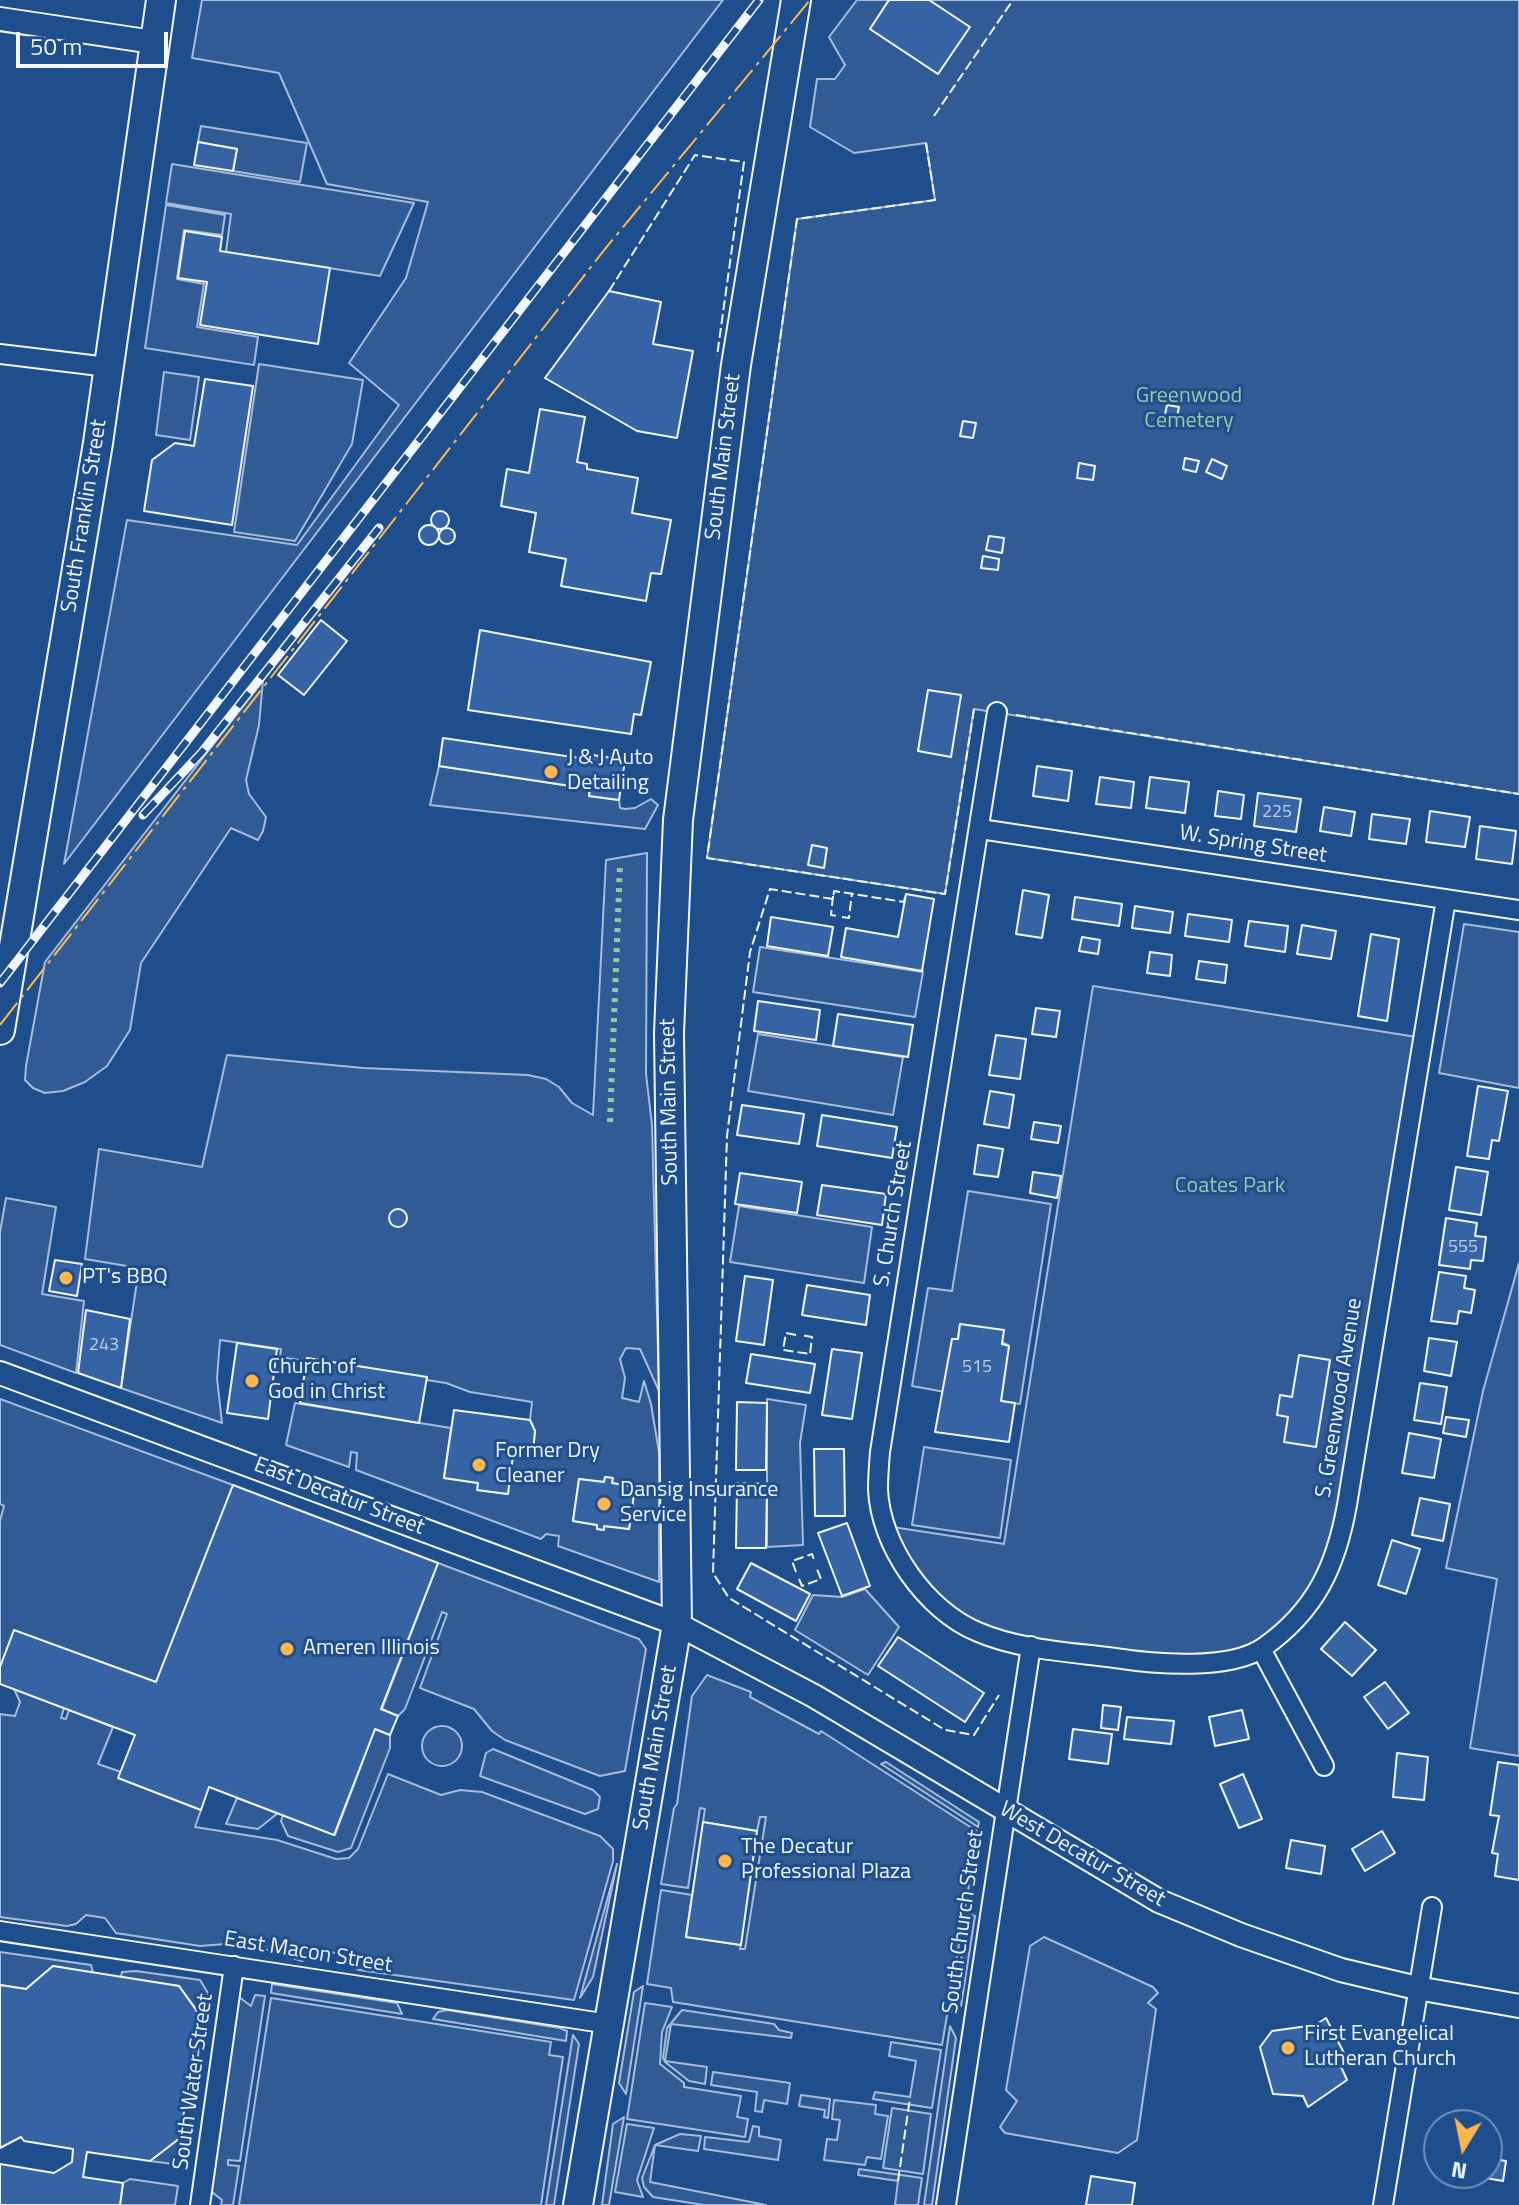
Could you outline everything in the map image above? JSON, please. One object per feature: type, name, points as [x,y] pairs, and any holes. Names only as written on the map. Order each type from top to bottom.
[{"type":"main road","name":"South Franklin Street","points":[[0,1030],[108,367],[161,0]]},
{"type":"main road","name":"South Main Street","points":[[578,2205],[677,1624],[669,1033],[678,820],[736,365],[796,0]]},
{"type":"street","points":[[0,19],[153,42]]},
{"type":"street","points":[[0,354],[108,367]]},
{"type":"street","name":"S. Church Street","points":[[997,712],[880,1452],[878,1491],[891,1538],[902,1562],[924,1591],[975,1632],[1031,1646]]},
{"type":"street","name":"W. Spring Street","points":[[980,829],[1519,910]]},
{"type":"street","name":"S. Greenwood Avenue","points":[[1261,1649],[1307,1606],[1330,1573],[1340,1543],[1446,899]]},
{"type":"street","name":"East Decatur Street","points":[[0,1373],[677,1624]]},
{"type":"street","name":"West Decatur Street","points":[[677,1624],[814,1696],[1159,1901],[1241,1935],[1327,1965],[1417,1988],[1519,2006]]},
{"type":"street","points":[[1031,1646],[1151,1664],[1192,1665],[1261,1649],[1324,1766]]},
{"type":"street","name":"South Church Street","points":[[946,2205],[1031,1646]]},
{"type":"street","points":[[1383,2205],[1432,1907]]},
{"type":"street","name":"East Macon Street","points":[[0,1931],[609,2024]]},
{"type":"street","name":"South Water Street","points":[[200,2205],[234,1966]]},
{"type":"shaded area","points":[[202,0],[723,0],[64,864],[127,520],[297,545],[399,405],[349,363],[406,278],[428,202],[327,184],[279,73],[192,58]]},
{"type":"shaded area","name":"Greenwood Cemetery","points":[[857,0],[889,0],[870,29],[938,74],[969,27],[929,0],[1519,0],[1519,794],[974,709],[945,894],[707,858],[797,219],[935,200],[926,143],[854,153],[810,127],[817,79],[835,79],[845,65],[829,37]]},
{"type":"shaded area","points":[[201,126],[307,143],[300,182],[233,171],[237,149],[198,142]]},
{"type":"shaded area","points":[[172,164],[414,203],[380,276],[226,252],[231,214],[166,203]]},
{"type":"shaded area","points":[[166,205],[225,215],[222,235],[184,230],[177,279],[204,284],[197,327],[258,337],[254,365],[145,348]]},
{"type":"shaded area","points":[[259,364],[363,380],[352,444],[295,541],[234,532]]},
{"type":"shaded area","points":[[164,372],[199,377],[190,440],[156,435]]},
{"type":"shaded area","points":[[263,680],[259,725],[246,780],[249,794],[266,817],[258,840],[231,828],[141,963],[130,1030],[107,1066],[85,1082],[63,1091],[45,1093],[33,1088],[25,1080],[26,1066],[45,962]]},
{"type":"shaded area","points":[[439,766],[590,789],[589,796],[619,800],[620,808],[625,809],[635,808],[651,799],[658,805],[645,829],[430,805]]},
{"type":"shaded area","points":[[647,853],[646,1074],[652,1125],[659,1391],[640,1349],[626,1348],[620,1359],[625,1378],[622,1398],[639,1402],[644,1381],[651,1404],[659,1452],[659,1582],[558,1546],[559,1536],[546,1534],[541,1539],[356,1470],[357,1453],[351,1452],[349,1467],[286,1445],[295,1403],[451,1428],[444,1478],[478,1483],[478,1490],[507,1494],[514,1448],[533,1450],[532,1402],[470,1392],[446,1383],[280,1357],[281,1349],[220,1340],[217,1378],[222,1423],[121,1388],[139,1268],[85,1259],[99,1149],[202,1167],[227,1055],[363,1068],[528,1075],[546,1079],[559,1087],[572,1103],[593,1115],[606,860]],"holes":[[[605,1477],[612,1478],[612,1483],[635,1487],[629,1529],[604,1526],[604,1530],[597,1529],[597,1525],[573,1521],[579,1479],[604,1482]]]},
{"type":"shaded area","points":[[1464,924],[1519,932],[1519,1088],[1439,1073]]},
{"type":"shaded area","points":[[760,947],[923,972],[915,1017],[753,992]]},
{"type":"shaded area","name":"Coates Park","points":[[1093,986],[1423,1038],[1330,1573],[1261,1649],[1192,1665],[1008,1642],[947,1613],[886,1526],[1004,1544]]},
{"type":"shaded area","points":[[758,1034],[903,1057],[893,1115],[748,1091]]},
{"type":"shaded area","points":[[968,1191],[1051,1204],[1020,1404],[1001,1401],[1008,1345],[960,1324],[958,1339],[952,1340],[945,1392],[912,1386],[928,1288],[952,1291]]},
{"type":"shaded area","points":[[6,1198],[56,1207],[42,1294],[84,1301],[76,1373],[0,1345],[0,1232]]},
{"type":"shaded area","points":[[739,1206],[872,1227],[864,1283],[730,1262]]},
{"type":"shaded area","points":[[1519,1263],[1519,1756],[1470,1748],[1497,1579],[1446,1568],[1483,1391]]},
{"type":"shaded area","points":[[0,1399],[233,1485],[156,1682],[14,1631],[0,1667],[0,1521],[4,1506],[0,1504]]},
{"type":"shaded area","points":[[767,1399],[806,1405],[800,1443],[803,1545],[767,1547]]},
{"type":"shaded area","points":[[924,1447],[1011,1460],[1000,1538],[912,1525]]},
{"type":"shaded area","points":[[438,1563],[639,1639],[646,1649],[625,1771],[600,1776],[505,1740],[492,1731],[474,1709],[420,1688],[447,1614],[442,1612],[405,1709],[398,1716],[382,1709]]},
{"type":"shaded area","points":[[865,1589],[899,1627],[868,1675],[795,1630],[813,1595],[842,1597]]},
{"type":"shaded area","points":[[707,1675],[751,1692],[750,1697],[819,1734],[821,1731],[978,1832],[942,2045],[673,2002],[671,1988],[647,1984],[661,1890],[692,1895],[686,1937],[741,1945],[740,1949],[745,1949],[766,1817],[760,1817],[757,1831],[703,1822],[705,1809],[700,1808],[688,1888],[661,1884],[677,1804],[692,1696]]},
{"type":"shaded area","points":[[14,1689],[64,1708],[61,1718],[66,1719],[69,1710],[113,1727],[98,1764],[121,1772],[119,1778],[201,1810],[195,1827],[277,1840],[336,1859],[349,1858],[358,1849],[388,1774],[441,1795],[460,1790],[482,1792],[600,1836],[613,1849],[613,1861],[574,2000],[359,1970],[349,1965],[344,1954],[321,1951],[302,1961],[268,1950],[225,1944],[200,1946],[116,1933],[105,1918],[86,1915],[76,1924],[67,1926],[0,1917],[0,1714],[15,1716],[20,1702]]},
{"type":"shaded area","points":[[442,1726],[456,1732],[462,1746],[456,1760],[442,1766],[428,1760],[422,1746],[428,1732]]},
{"type":"shaded area","points":[[375,1729],[390,1735],[390,1748],[351,1848],[338,1852],[288,1836],[281,1821],[283,1815],[335,1835]]},
{"type":"shaded area","points":[[493,1749],[593,1790],[600,1797],[598,1809],[585,1814],[480,1776],[486,1753]]},
{"type":"shaded area","points":[[886,1762],[979,1822],[978,1827],[881,1764]]},
{"type":"shaded area","points":[[237,1798],[278,1813],[258,1829],[226,1824]]},
{"type":"shaded area","points":[[617,1864],[593,1977],[580,1998]]},
{"type":"shaded area","points":[[969,1914],[975,1916],[961,2006],[952,2012]]},
{"type":"shaded area","points":[[1044,1937],[1153,1987],[1158,1993],[1148,2003],[1156,2009],[1137,2140],[1118,2153],[1005,2133],[1000,2127],[1017,2101],[1006,2090],[1030,1946]]},
{"type":"shaded area","points":[[0,1952],[91,1965],[93,1973],[53,1966],[26,1989],[0,1985]]},
{"type":"shaded area","points":[[136,1971],[200,1980],[208,1993],[190,2106],[185,2105],[199,2013],[179,1986],[121,1977],[122,1972]]},
{"type":"shaded area","points":[[272,1984],[397,2003],[402,2014],[271,1993]]},
{"type":"shaded area","points":[[643,1986],[626,2094],[619,2083],[634,1992]]},
{"type":"shaded area","points":[[231,1991],[251,2006],[255,1995],[265,1996],[240,2161],[228,2160],[228,2165],[239,2166],[233,2205],[221,2205],[222,2200],[203,2185]]},
{"type":"shaded area","points":[[271,1998],[551,2042],[549,2055],[563,2057],[541,2205],[239,2205]]},
{"type":"shaded area","points":[[645,2003],[672,2007],[662,2032],[660,2064],[684,2083],[684,2087],[741,2096],[737,2117],[748,2119],[745,2137],[627,2119]]},
{"type":"shaded area","points":[[447,2010],[560,2028],[567,2031],[566,2041],[433,2019],[438,2012]]},
{"type":"shaded area","points":[[682,2010],[774,2024],[779,2030],[792,2033],[791,2038],[671,2024],[665,2061],[707,2067],[705,2084],[689,2081],[665,2062],[663,2058],[667,2028]]},
{"type":"shaded area","points":[[950,2026],[956,2038],[932,2205],[924,2205]]},
{"type":"shaded area","points":[[573,2035],[579,2044],[554,2205],[546,2205]]},
{"type":"shaded area","points":[[891,2042],[941,2050],[932,2108],[873,2099],[875,2092],[910,2097],[916,2061],[889,2056]]},
{"type":"shaded area","points":[[713,2072],[790,2083],[787,2104],[764,2100],[762,2112],[755,2111],[757,2092],[711,2085]]},
{"type":"shaded area","points":[[801,2095],[830,2099],[828,2118],[824,2117],[825,2110],[799,2106]]},
{"type":"shaded area","points":[[834,2100],[876,2105],[875,2114],[888,2116],[881,2159],[867,2157],[865,2165],[824,2160],[827,2139],[837,2140],[840,2120],[832,2119]]},
{"type":"shaded area","points":[[892,2108],[931,2114],[923,2174],[883,2168]]},
{"type":"shaded area","points":[[624,2117],[609,2205],[602,2205],[613,2124]]},
{"type":"shaded area","points":[[183,2119],[188,2120],[181,2165],[150,2161],[180,2138]]},
{"type":"shaded area","points":[[627,2124],[654,2128],[637,2180],[643,2197],[615,2192]]},
{"type":"shaded area","points":[[753,2126],[759,2127],[759,2136],[781,2140],[778,2160],[704,2149],[705,2137],[749,2142]]},
{"type":"shaded area","points":[[680,2134],[701,2136],[698,2151],[655,2145]]},
{"type":"shaded area","points":[[655,2145],[650,2182],[766,2205],[704,2205],[653,2197],[644,2187],[642,2178]]},
{"type":"shaded area","points":[[859,2169],[922,2178],[918,2205],[895,2205],[898,2181],[858,2175]]},
{"type":"shaded area","points":[[130,2179],[178,2186],[175,2205],[120,2205],[123,2183]]},
{"type":"building","points":[[889,0],[929,0],[970,27],[938,74],[870,29]]},
{"type":"building","points":[[198,142],[237,149],[233,171],[194,165]]},
{"type":"building","points":[[185,231],[222,237],[220,251],[330,268],[318,344],[200,325],[207,282],[178,278]]},
{"type":"building","points":[[609,291],[661,302],[653,344],[693,351],[677,438],[637,431],[545,378]]},
{"type":"building","points":[[205,379],[253,386],[232,525],[144,511],[152,460],[175,443],[194,446]]},
{"type":"building","points":[[1167,405],[1179,407],[1176,422],[1164,419]]},
{"type":"building","points":[[540,409],[585,417],[577,462],[587,464],[587,469],[638,478],[632,513],[671,520],[661,574],[651,573],[646,601],[561,586],[566,559],[529,552],[536,513],[501,506],[507,469],[529,473]]},
{"type":"building","points":[[963,421],[976,423],[973,438],[960,436]]},
{"type":"building","points":[[1185,458],[1199,461],[1196,472],[1183,469]]},
{"type":"building","points":[[1212,459],[1227,466],[1222,479],[1206,472]]},
{"type":"building","points":[[1079,463],[1095,466],[1093,480],[1077,478]]},
{"type":"building","points":[[440,511],[449,520],[440,529],[431,520]]},
{"type":"building","points":[[429,525],[436,528],[439,535],[436,542],[429,545],[422,542],[419,535],[422,528]]},
{"type":"building","points":[[444,528],[450,528],[455,536],[453,542],[444,544],[439,539],[439,533]]},
{"type":"building","points":[[989,536],[1004,538],[1002,553],[986,550]]},
{"type":"building","points":[[983,556],[999,559],[998,570],[981,568]]},
{"type":"building","points":[[321,620],[347,641],[304,695],[278,675]]},
{"type":"building","points":[[480,630],[651,662],[641,715],[634,714],[631,734],[468,710]]},
{"type":"building","points":[[928,690],[961,695],[951,757],[918,751]]},
{"type":"building","name":"J & J Auto Detailing","points":[[443,738],[593,760],[593,755],[625,760],[619,800],[589,796],[590,789],[439,766]]},
{"type":"building","points":[[1037,766],[1072,771],[1068,801],[1033,796]]},
{"type":"building","points":[[1100,777],[1134,782],[1131,808],[1096,804]]},
{"type":"building","points":[[1150,777],[1189,782],[1185,813],[1146,808]]},
{"type":"building","points":[[1218,791],[1244,795],[1241,819],[1215,816]]},
{"type":"building","points":[[1258,793],[1301,799],[1296,832],[1254,826]]},
{"type":"building","points":[[1324,807],[1355,812],[1351,836],[1320,831]]},
{"type":"building","points":[[1430,811],[1470,817],[1465,847],[1426,842]]},
{"type":"building","points":[[1372,814],[1410,819],[1406,844],[1369,839]]},
{"type":"building","points":[[1480,826],[1516,831],[1512,864],[1476,859]]},
{"type":"building","points":[[812,845],[827,848],[824,868],[808,865]]},
{"type":"building","points":[[1023,890],[1049,895],[1042,938],[1016,934]]},
{"type":"building","points":[[906,894],[934,899],[922,971],[841,957],[846,928],[898,937]]},
{"type":"building","points":[[1075,897],[1122,904],[1119,926],[1072,919]]},
{"type":"building","points":[[1135,906],[1173,912],[1170,933],[1132,928]]},
{"type":"building","points":[[1188,914],[1232,920],[1229,942],[1185,936]]},
{"type":"building","points":[[771,917],[833,927],[828,956],[767,946]]},
{"type":"building","points":[[1249,921],[1288,926],[1285,952],[1245,946]]},
{"type":"building","points":[[1302,925],[1336,931],[1331,959],[1297,954]]},
{"type":"building","points":[[1371,934],[1399,939],[1387,1021],[1358,1016]]},
{"type":"building","points":[[1082,937],[1100,940],[1098,954],[1079,951]]},
{"type":"building","points":[[1150,952],[1172,955],[1170,976],[1147,973]]},
{"type":"building","points":[[1199,961],[1227,965],[1225,983],[1196,979]]},
{"type":"building","points":[[758,1001],[820,1010],[816,1040],[754,1031]]},
{"type":"building","points":[[1036,1008],[1060,1011],[1056,1037],[1032,1034]]},
{"type":"building","points":[[838,1014],[913,1025],[908,1057],[833,1046]]},
{"type":"building","points":[[996,1035],[1026,1039],[1020,1079],[989,1075]]},
{"type":"building","points":[[1478,1086],[1508,1091],[1499,1141],[1492,1140],[1489,1159],[1467,1156]]},
{"type":"building","points":[[990,1091],[1014,1095],[1009,1128],[984,1124]]},
{"type":"building","points":[[742,1105],[804,1114],[799,1144],[737,1135]]},
{"type":"building","points":[[822,1115],[897,1127],[892,1158],[817,1146]]},
{"type":"building","points":[[1034,1122],[1061,1126],[1058,1143],[1031,1139]]},
{"type":"building","points":[[978,1145],[1003,1149],[998,1177],[974,1174]]},
{"type":"building","points":[[1456,1167],[1488,1172],[1481,1215],[1449,1210]]},
{"type":"building","points":[[1033,1172],[1061,1176],[1057,1198],[1030,1193]]},
{"type":"building","points":[[740,1173],[802,1182],[797,1213],[735,1204]]},
{"type":"building","points":[[822,1185],[886,1194],[882,1225],[817,1215]]},
{"type":"building","points":[[398,1209],[407,1218],[398,1227],[389,1218]]},
{"type":"building","points":[[1446,1218],[1477,1223],[1475,1236],[1486,1237],[1483,1261],[1471,1260],[1470,1269],[1439,1265]]},
{"type":"building","name":"PT's BBQ","points":[[55,1260],[82,1264],[77,1296],[49,1291]]},
{"type":"building","points":[[1439,1272],[1466,1276],[1464,1288],[1475,1290],[1471,1313],[1459,1311],[1457,1324],[1431,1321]]},
{"type":"building","points":[[745,1276],[773,1280],[764,1345],[736,1341]]},
{"type":"building","points":[[807,1285],[870,1295],[866,1325],[802,1315]]},
{"type":"building","points":[[86,1310],[130,1319],[121,1388],[78,1373]]},
{"type":"building","points":[[960,1324],[1004,1330],[1002,1344],[1009,1346],[1001,1401],[1015,1403],[1009,1442],[935,1432],[952,1339],[958,1339]]},
{"type":"building","points":[[1429,1338],[1457,1342],[1451,1376],[1424,1371]]},
{"type":"building","name":"Church of God in Christ","points":[[237,1343],[277,1349],[268,1419],[227,1413]]},
{"type":"building","points":[[832,1349],[862,1353],[852,1419],[822,1415]]},
{"type":"building","points":[[751,1354],[815,1364],[810,1393],[746,1383]]},
{"type":"building","points":[[1299,1355],[1330,1360],[1316,1447],[1284,1442],[1288,1417],[1277,1415],[1280,1395],[1292,1397]]},
{"type":"building","points":[[307,1358],[427,1377],[419,1423],[300,1403]]},
{"type":"building","points":[[1420,1383],[1447,1387],[1441,1424],[1414,1420]]},
{"type":"building","points":[[737,1402],[767,1403],[766,1470],[736,1470]]},
{"type":"building","name":"Former Dry Cleaner","points":[[454,1410],[530,1420],[535,1431],[533,1451],[514,1448],[508,1494],[477,1490],[478,1483],[444,1478]]},
{"type":"building","points":[[1446,1417],[1469,1420],[1466,1437],[1443,1433]]},
{"type":"building","points":[[1409,1433],[1441,1439],[1434,1478],[1402,1473]]},
{"type":"building","points":[[814,1449],[844,1449],[845,1516],[815,1516]]},
{"type":"building","name":"Dansig Insurance Service","points":[[605,1477],[613,1478],[612,1483],[635,1487],[629,1529],[604,1526],[604,1530],[597,1529],[597,1525],[573,1521],[579,1479],[604,1482]]},
{"type":"building","points":[[737,1483],[767,1484],[766,1548],[736,1548]]},
{"type":"building","name":"Ameren Illinois","points":[[233,1485],[438,1563],[381,1709],[398,1716],[390,1735],[375,1729],[334,1835],[209,1787],[201,1810],[118,1778],[135,1735],[0,1684],[0,1667],[14,1630],[156,1682]]},
{"type":"building","points":[[1420,1498],[1450,1504],[1443,1541],[1412,1535]]},
{"type":"building","points":[[847,1523],[870,1586],[842,1596],[818,1533]]},
{"type":"building","points":[[1392,1540],[1420,1549],[1406,1594],[1378,1585]]},
{"type":"building","points":[[751,1563],[810,1594],[796,1621],[737,1589]]},
{"type":"building","points":[[1345,1622],[1376,1650],[1352,1676],[1321,1649]]},
{"type":"building","points":[[898,1637],[984,1693],[965,1722],[878,1666]]},
{"type":"building","points":[[1385,1682],[1409,1713],[1388,1729],[1364,1697]]},
{"type":"building","points":[[1103,1705],[1121,1707],[1118,1730],[1101,1728]]},
{"type":"building","points":[[1242,1710],[1249,1739],[1215,1746],[1209,1717]]},
{"type":"building","points":[[1127,1717],[1174,1721],[1171,1744],[1124,1739]]},
{"type":"building","points":[[1073,1729],[1112,1734],[1108,1764],[1069,1759]]},
{"type":"building","points":[[1397,1753],[1428,1757],[1424,1800],[1393,1797]]},
{"type":"building","points":[[1498,1762],[1519,1765],[1519,1880],[1495,1876],[1498,1854],[1492,1853],[1499,1816],[1490,1815]]},
{"type":"building","points":[[1243,1774],[1262,1819],[1239,1828],[1220,1784]]},
{"type":"building","name":"The Decatur Professional Plaza","points":[[703,1822],[757,1831],[741,1945],[686,1937]]},
{"type":"building","points":[[1382,1831],[1395,1853],[1365,1871],[1352,1849]]},
{"type":"building","points":[[1291,1840],[1325,1846],[1321,1874],[1286,1868]]},
{"type":"building","points":[[53,1966],[179,1986],[199,2014],[180,2138],[150,2161],[87,2152],[83,2177],[123,2183],[120,2205],[0,2205],[0,2164],[54,2173],[72,2162],[73,2149],[24,2141],[21,2137],[0,2148],[0,1985],[26,1989]]},
{"type":"building","points":[[1326,2018],[1344,2053],[1338,2060],[1347,2080],[1308,2107],[1303,2096],[1273,2094],[1260,2047],[1272,2031],[1315,2025]]},
{"type":"building","points":[[1091,2176],[1135,2183],[1132,2205],[1086,2205]]},
{"type":"railway","points":[[0,983],[759,0]]},
{"type":"railway","points":[[143,815],[202,752],[379,528]]},
{"type":"hedge","points":[[610,1122],[620,865]]},
{"type":"fence","points":[[934,116],[1013,0]]},
{"type":"fence","points":[[926,143],[935,200],[797,219],[707,858],[945,894],[974,709]]},
{"type":"fence","points":[[609,291],[695,155],[744,162],[717,356]]},
{"type":"fence","points":[[1016,715],[1519,794]]},
{"type":"fence","points":[[905,897],[904,902],[834,891],[833,899],[770,889],[750,952],[727,1136],[713,1573],[729,1598],[945,1730],[974,1735],[999,1695]]},
{"type":"fence","points":[[842,917],[849,918],[852,893]]},
{"type":"fence","points":[[833,896],[831,915],[838,916]]},
{"type":"fence","points":[[796,1335],[786,1333],[783,1350],[810,1354],[812,1337],[801,1335]]},
{"type":"fence","points":[[796,1572],[792,1561],[812,1554],[815,1562]]},
{"type":"fence","points":[[799,1579],[802,1586],[821,1579],[817,1569]]},
{"type":"fence","points":[[898,2181],[910,2098]]},
{"type":"power","points":[[0,1025],[605,249],[810,0]]},
{"type":"place","name":"J & J Auto Detailing","points":[[551,772]]},
{"type":"place","name":"PT's BBQ","points":[[66,1278]]},
{"type":"place","name":"Church of God in Christ","points":[[252,1381]]},
{"type":"place","name":"Former Dry Cleaner","points":[[479,1465]]},
{"type":"place","name":"Dansig Insurance Service","points":[[604,1504]]},
{"type":"place","name":"Ameren Illinois","points":[[287,1649]]},
{"type":"place","name":"The Decatur Professional Plaza","points":[[725,1861]]},
{"type":"place","name":"First Evangelical Lutheran Church","points":[[1288,2048]]}]
